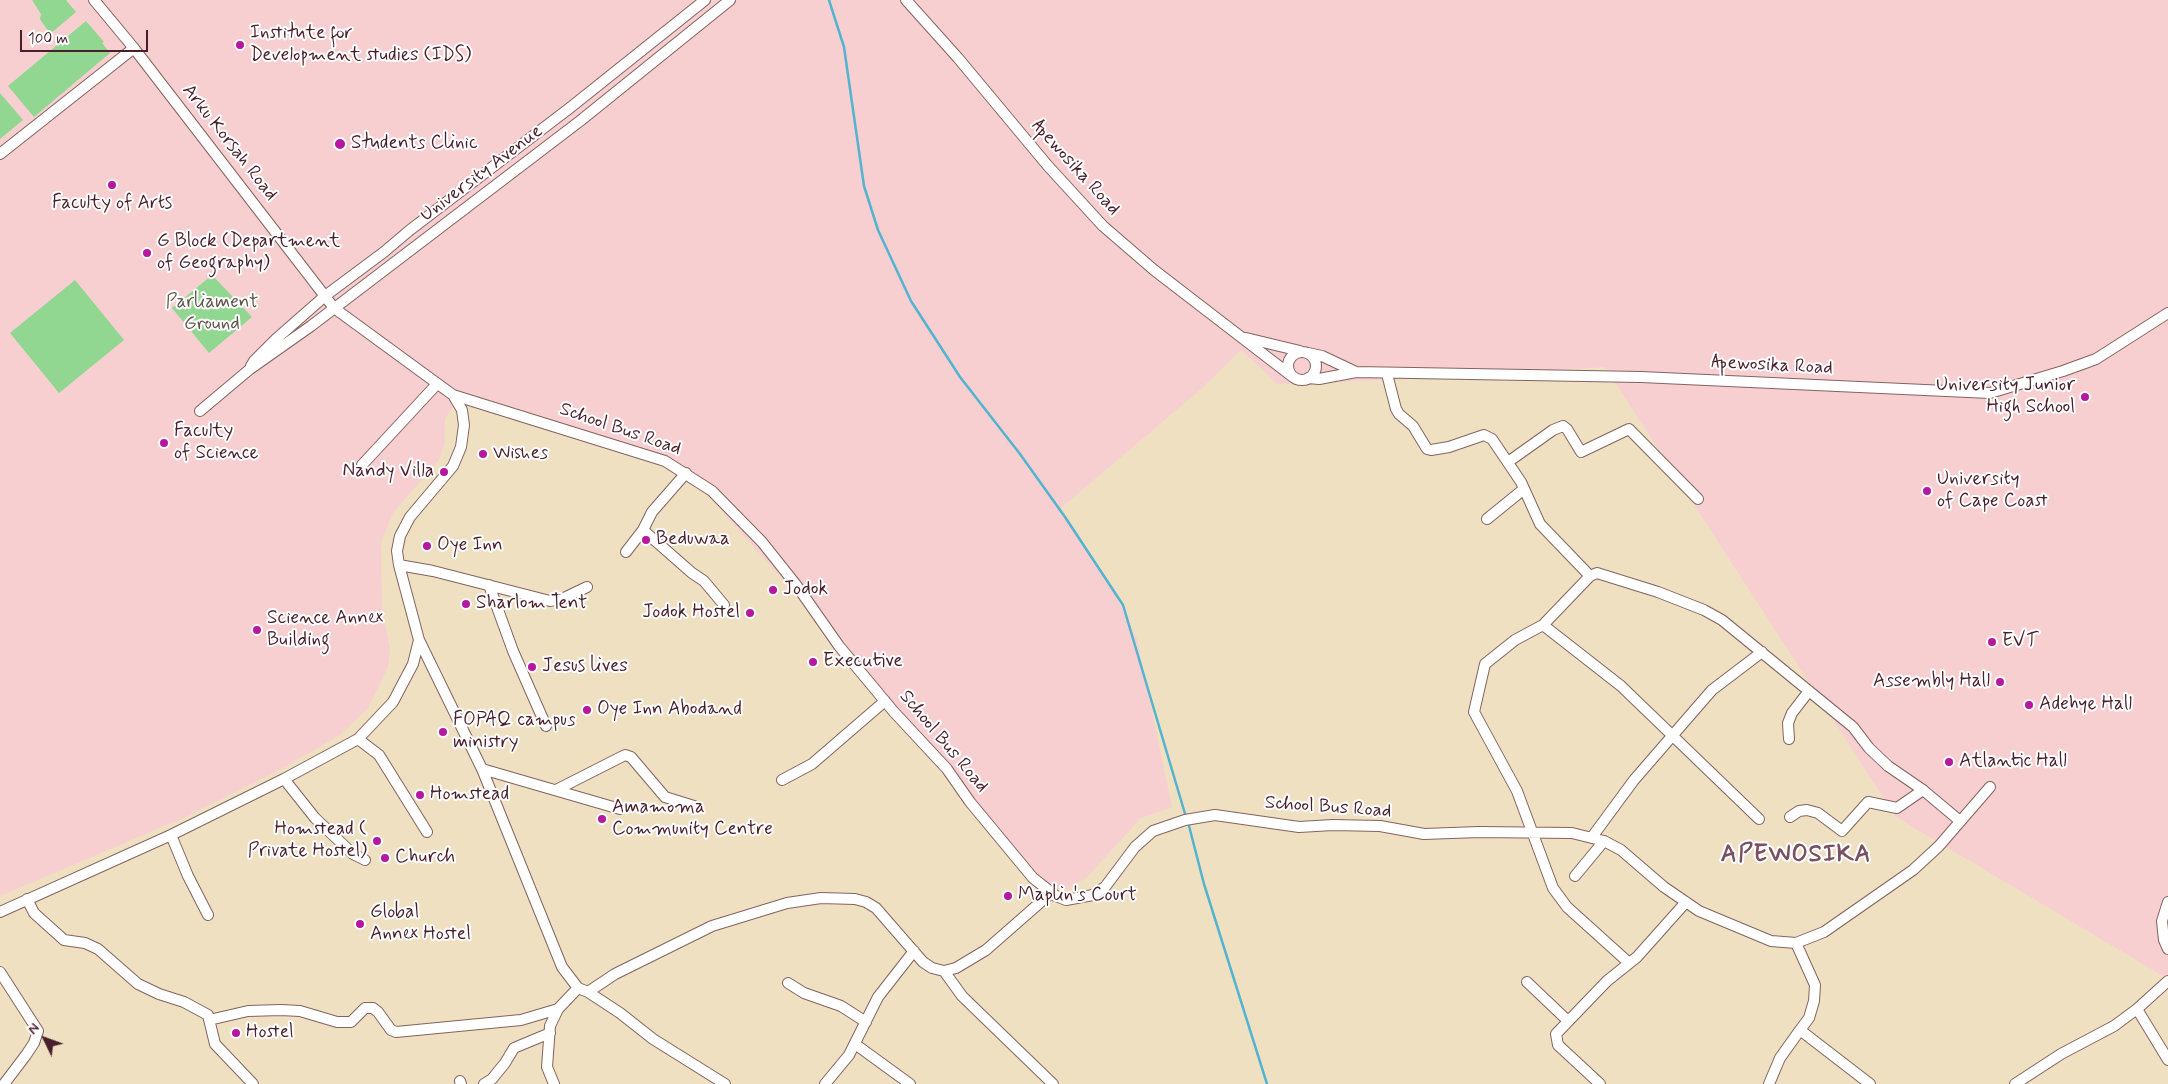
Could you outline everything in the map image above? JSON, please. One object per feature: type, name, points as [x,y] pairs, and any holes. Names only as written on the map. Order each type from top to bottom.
[{"type":"street","name":"Arku Korsah Road","points":[[94,0],[134,48],[334,308],[453,395]]},
{"type":"street","name":"University Avenue","points":[[250,369],[259,355],[325,296],[571,107],[705,0]]},
{"type":"street","name":"University Avenue","points":[[200,411],[250,369],[334,308],[573,127],[730,0]]},
{"type":"street","name":"Apewosika Road","points":[[906,0],[958,58],[1048,166],[1103,226],[1154,270],[1293,377]]},
{"type":"street","points":[[0,154],[134,48]]},
{"type":"street","name":"Apewosika Road","points":[[1308,378],[1319,379],[1356,372],[1641,377],[1990,393],[2062,372],[2096,359],[2168,313]]},
{"type":"street","name":"Apewosika Road","points":[[1240,336],[1280,348],[1322,356],[1356,372]]},
{"type":"street","points":[[1305,352],[1313,357],[1316,365],[1314,373],[1308,378],[1300,380],[1293,377],[1288,371],[1288,362],[1295,353],[1305,352]]},
{"type":"street","points":[[1387,374],[1396,409],[1413,426],[1426,449],[1436,450],[1481,435],[1487,435],[1492,439],[1524,489],[1540,524],[1590,576]]},
{"type":"street","points":[[362,465],[437,384]]},
{"type":"street","points":[[453,395],[462,410],[464,425],[461,447],[453,466],[406,523],[400,536],[397,551],[419,640],[482,769],[562,967],[583,990],[620,1013],[653,1039],[725,1084]]},
{"type":"street","name":"School Bus Road","points":[[453,395],[665,461],[686,472],[712,491],[762,542],[797,586],[839,646],[885,701],[947,769],[970,802],[1034,878],[1051,893],[1066,900],[1093,895],[1104,887],[1147,835],[1164,826],[1220,816],[1299,827],[1333,825],[1380,826],[1424,834],[1479,832],[1572,833],[1604,841],[1628,855],[1657,882],[1699,911],[1771,941],[1796,943],[1824,932],[1913,870],[1939,846],[1990,787]]},
{"type":"street","points":[[1508,462],[1553,430],[1563,426],[1567,429],[1581,452],[1623,430],[1629,429],[1698,499]]},
{"type":"street","points":[[626,552],[643,530],[652,512],[686,472]]},
{"type":"street","points":[[1487,519],[1524,489]]},
{"type":"street","points":[[643,530],[692,573],[704,581],[724,605]]},
{"type":"street","points":[[400,565],[489,584],[550,601],[564,598],[588,587]]},
{"type":"street","points":[[1628,962],[1567,907],[1553,888],[1517,792],[1474,712],[1485,664],[1515,640],[1543,625],[1590,576],[1597,573],[1610,575],[1704,610],[1722,620],[1853,727],[1869,748],[1888,766],[1923,790],[1960,821]]},
{"type":"street","points":[[489,584],[513,651],[546,726]]},
{"type":"street","points":[[1543,625],[1608,674],[1759,819]]},
{"type":"street","points":[[0,912],[171,835],[358,740],[393,702],[413,664],[419,640]]},
{"type":"street","points":[[1592,837],[1634,780],[1712,690],[1762,652]]},
{"type":"street","points":[[1789,738],[1788,723],[1792,713],[1809,691]]},
{"type":"street","points":[[782,780],[812,764],[885,701]]},
{"type":"street","points":[[358,740],[374,750],[378,755],[426,832]]},
{"type":"street","points":[[556,790],[625,755],[631,757],[664,797],[694,806]]},
{"type":"street","points":[[482,769],[620,809]]},
{"type":"street","points":[[284,779],[321,824],[353,854],[365,860]]},
{"type":"street","points":[[1790,817],[1799,811],[1807,810],[1818,813],[1842,831],[1868,802],[1896,808],[1923,790]]},
{"type":"street","points":[[171,835],[188,876],[208,915]]},
{"type":"street","points":[[1575,876],[1604,841]]},
{"type":"street","points":[[209,1020],[248,1011],[281,1010],[300,1011],[337,1022],[350,1022],[365,1008],[373,1008],[391,1030],[396,1032],[521,1020],[558,1008],[583,990],[712,926],[804,900],[855,899],[866,902],[876,908],[932,968],[944,971],[964,964],[986,950],[1051,893]]},
{"type":"street","points":[[27,899],[34,913],[64,940],[85,943],[98,949],[138,984],[159,994],[184,1002],[208,1015],[215,1044],[253,1084]]},
{"type":"street","points":[[1600,1084],[1558,1045],[1556,1034],[1628,962],[1637,957],[1686,902]]},
{"type":"street","points":[[2168,902],[2162,921],[2162,932],[2168,949]]},
{"type":"street","points":[[1769,1084],[1780,1058],[1809,1018],[1814,1001],[1815,985],[1796,943]]},
{"type":"street","points":[[825,1084],[836,1073],[855,1044],[878,997],[914,950]]},
{"type":"street","points":[[944,971],[962,996],[1053,1084]]},
{"type":"street","points":[[0,972],[38,1031],[34,1043],[4,1084]]},
{"type":"street","points":[[2015,1084],[2061,1054],[2114,1026],[2137,1009],[2168,981]]},
{"type":"street","points":[[1527,982],[1568,1021]]},
{"type":"street","points":[[788,983],[804,993],[841,1006],[866,1022]]},
{"type":"street","points":[[554,1084],[547,1067],[550,1033],[558,1008]]},
{"type":"street","points":[[2137,1009],[2168,1060]]},
{"type":"street","points":[[1800,1030],[1870,1084]]},
{"type":"street","points":[[484,1084],[492,1079],[514,1048],[550,1033]]},
{"type":"street","points":[[855,1044],[910,1084]]},
{"type":"shaded area","name":"University of Cape Coast","points":[[0,0],[2168,0],[2168,979],[1896,817],[1605,367],[1412,379],[1277,384],[1241,350],[1200,390],[1061,508],[1108,580],[1137,639],[1172,807],[1141,818],[1087,877],[1068,889],[1047,888],[1016,862],[827,629],[678,462],[459,397],[445,419],[445,442],[439,460],[393,513],[381,543],[382,608],[390,649],[388,667],[368,708],[340,735],[279,770],[183,818],[0,896]]},
{"type":"green space","points":[[32,0],[66,0],[76,12],[50,34],[40,19],[41,14]]},
{"type":"green space","points":[[86,21],[104,42],[102,43],[110,53],[34,117],[8,86]]},
{"type":"green space","points":[[0,93],[23,120],[0,139]]},
{"type":"green space","name":"Parliament Ground","points":[[212,275],[252,317],[209,353],[172,308]]},
{"type":"green space","points":[[75,280],[124,340],[59,393],[10,333]]},
{"type":"waterway","points":[[829,0],[844,47],[864,186],[878,230],[911,301],[960,377],[1020,454],[1065,517],[1123,605],[1186,817]]},
{"type":"waterway","points":[[1188,822],[1204,884],[1267,1084]]},
{"type":"place","name":"Institute for Development studies (IDS)","points":[[240,45]]},
{"type":"place","name":"Students Clinic","points":[[340,144]]},
{"type":"place","name":"Faculty of Arts","points":[[112,185]]},
{"type":"place","name":"G Block (Department of Geography)","points":[[147,253]]},
{"type":"place","name":"University Junior High School","points":[[2085,397]]},
{"type":"place","name":"Faculty of Science","points":[[164,443]]},
{"type":"place","name":"Wishes","points":[[483,454]]},
{"type":"place","name":"Nandy Villa","points":[[444,472]]},
{"type":"place","name":"University of Cape Coast","points":[[1927,491]]},
{"type":"place","name":"Beduwaa","points":[[646,540]]},
{"type":"place","name":"Oye Inn","points":[[427,546]]},
{"type":"place","name":"Jodok","points":[[773,590]]},
{"type":"place","name":"Sharlom Tent","points":[[466,604]]},
{"type":"place","name":"Jodok Hostel","points":[[750,613]]},
{"type":"place","name":"Science Annex Building","points":[[257,630]]},
{"type":"place","name":"EVT","points":[[1992,642]]},
{"type":"place","name":"Executive","points":[[813,662]]},
{"type":"place","name":"Jesus lives","points":[[532,667]]},
{"type":"place","name":"Assembly Hall","points":[[2000,682]]},
{"type":"place","name":"Adehye Hall","points":[[2029,705]]},
{"type":"place","name":"Oye Inn Abodand","points":[[587,710]]},
{"type":"place","name":"FOPAQ campus ministry","points":[[443,732]]},
{"type":"place","name":"Atlantic Hall","points":[[1949,762]]},
{"type":"place","name":"Homstead","points":[[420,795]]},
{"type":"place","name":"Amamoma Community Centre","points":[[602,819]]},
{"type":"place","name":"Homstead ( Private Hostel)","points":[[377,841]]},
{"type":"place","name":"Church","points":[[385,858]]},
{"type":"place","name":"Maplin's Court","points":[[1008,896]]},
{"type":"place","name":"Global Annex Hostel","points":[[360,924]]},
{"type":"place","name":"Hostel","points":[[236,1033]]},
{"type":"district","name":"APEWOSIKA","points":[[1796,856]]}]
